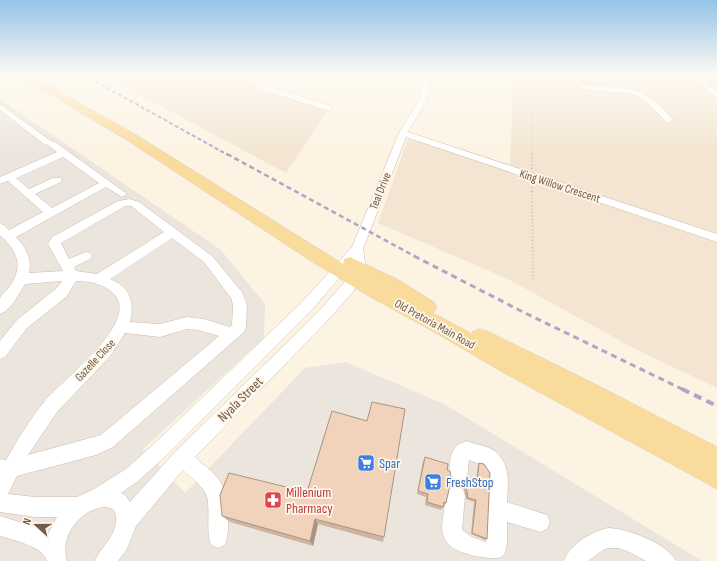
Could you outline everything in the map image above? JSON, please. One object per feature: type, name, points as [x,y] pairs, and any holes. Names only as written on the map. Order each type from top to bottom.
[{"type":"main road","name":"Old Pretoria Main Road","points":[[68,101],[162,156],[199,182],[350,269],[391,284],[467,330],[584,389],[717,460]]},
{"type":"main road","points":[[73,101],[78,107]]},
{"type":"main road","name":"Old Pretoria Main Road","points":[[350,269],[373,290],[443,326],[511,367],[717,476]]},
{"type":"street","points":[[307,101],[328,108]]},
{"type":"street","name":"Teal Drive","points":[[350,269],[403,133],[410,118],[422,101]]},
{"type":"street","points":[[650,101],[669,120]]},
{"type":"street","points":[[0,106],[49,143],[122,194]]},
{"type":"street","name":"King Willow Crescent","points":[[403,133],[717,238]]},
{"type":"street","points":[[5,179],[64,153]]},
{"type":"street","points":[[5,179],[28,193],[52,213]]},
{"type":"street","points":[[28,193],[57,180]]},
{"type":"street","points":[[0,308],[20,280],[24,268],[24,257],[4,232],[52,213],[106,183]]},
{"type":"street","points":[[10,464],[96,446],[106,441],[239,328],[240,305],[236,296],[208,259],[135,204],[130,202],[122,203],[56,240],[54,244],[70,271]]},
{"type":"street","points":[[98,280],[173,232]]},
{"type":"street","points":[[0,352],[22,324],[62,292],[70,271],[86,256]]},
{"type":"street","name":"Nyala Street","points":[[126,522],[182,457],[323,316],[348,288],[350,269]]},
{"type":"street","name":"Nyala Street","points":[[78,507],[89,500],[100,496],[132,475],[162,448],[307,306],[350,269]]},
{"type":"street","name":"Gazelle Close","points":[[0,489],[10,464],[52,405],[113,343],[127,310],[125,299],[109,283],[70,271],[20,280]]},
{"type":"street","points":[[121,327],[163,330],[175,325],[187,323],[198,324],[232,334]]},
{"type":"street","points":[[466,450],[489,458],[499,473],[497,509],[496,548],[491,553],[482,552],[454,536],[452,532],[461,454],[463,451],[466,450]]},
{"type":"street","points":[[182,457],[213,487],[217,498],[218,538]]},
{"type":"street","points":[[100,496],[110,496],[118,500],[124,507],[127,516],[126,528],[122,541],[110,558]]},
{"type":"street","points":[[0,502],[42,508],[78,507]]},
{"type":"street","points":[[56,556],[56,542],[60,529],[68,517],[78,507]]},
{"type":"street","points":[[497,509],[540,522]]},
{"type":"street","points":[[0,526],[36,537],[56,556]]},
{"type":"street","points":[[574,561],[586,547],[607,537],[631,541],[666,561]]},
{"type":"shaded area","points":[[0,101],[3,101],[221,250],[265,304],[264,338],[143,449],[185,493],[305,368],[346,362],[444,404],[702,561],[0,561]]},
{"type":"shaded area","points":[[152,101],[313,101],[330,107],[286,173]]},
{"type":"shaded area","points":[[513,101],[717,101],[717,388],[635,349],[508,279],[378,223],[410,133],[510,165]]},
{"type":"building","points":[[372,402],[405,409],[384,537],[315,519],[310,541],[222,516],[220,495],[229,473],[307,492],[332,411],[367,421]]},
{"type":"building","points":[[425,457],[448,464],[447,470],[450,471],[452,482],[454,483],[450,485],[446,503],[444,502],[443,507],[427,502],[428,494],[418,491]]},
{"type":"building","points":[[479,463],[484,464],[490,473],[487,539],[472,533],[476,500],[468,498],[466,487],[464,485],[468,484],[469,479],[477,482]]},
{"type":"railway","points":[[131,101],[228,155]]},
{"type":"railway","points":[[227,154],[416,257]]},
{"type":"railway","points":[[414,256],[523,312],[684,390]]},
{"type":"railway","points":[[682,389],[717,406]]},
{"type":"place","name":"Spar","points":[[366,463]]},
{"type":"place","name":"FreshStop","points":[[433,482]]},
{"type":"place","name":"Millenium Pharmacy","points":[[273,500]]}]
